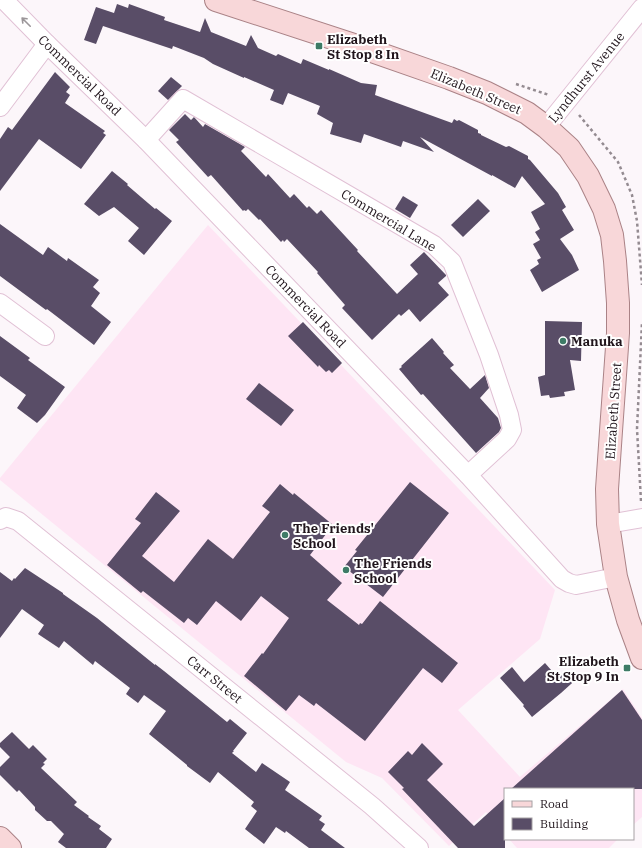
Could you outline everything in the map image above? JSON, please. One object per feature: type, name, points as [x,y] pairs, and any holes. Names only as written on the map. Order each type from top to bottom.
[{"type":"main road","name":"Elizabeth Street","points":[[229,2],[449,78],[487,93],[527,113],[546,127],[569,148],[588,176],[604,209],[612,235],[616,275],[618,333],[607,489],[608,524],[616,577],[628,620],[642,658]]},
{"type":"main road","points":[[0,838],[10,848]]},
{"type":"street","name":"Commercial Road","points":[[4,0],[146,140],[468,475],[562,578],[569,583],[576,585],[616,577]]},
{"type":"street","name":"Lyndhurst Avenue","points":[[546,127],[642,8]]},
{"type":"street","points":[[0,107],[47,44]]},
{"type":"street","name":"Commercial Lane","points":[[146,140],[183,99],[434,246],[452,262],[489,355],[509,415],[512,430],[507,439],[468,475]]},
{"type":"street","points":[[0,303],[45,336]]},
{"type":"street","points":[[608,524],[642,510]]},
{"type":"street","name":"Carr Street","points":[[3,519],[18,520],[372,806],[419,848]]},
{"type":"path","points":[[642,322],[637,429],[642,510]]},
{"type":"shaded area","name":"The Friends' School","points":[[208,225],[555,590],[540,639],[458,710],[520,777],[623,689],[642,718],[642,817],[634,824],[634,788],[504,788],[504,833],[486,812],[449,846],[382,778],[346,762],[0,480],[0,478]]},
{"type":"shaded area","points":[[510,840],[617,840],[609,848],[517,848]]},
{"type":"building","points":[[117,4],[128,8],[129,4],[165,17],[164,20],[200,32],[205,18],[211,32],[246,46],[251,35],[258,48],[276,56],[278,54],[301,64],[303,59],[361,83],[377,85],[375,95],[452,123],[454,119],[457,121],[459,120],[478,130],[478,133],[481,135],[506,147],[509,146],[528,156],[528,159],[558,193],[566,207],[562,210],[574,230],[560,239],[572,255],[579,270],[542,292],[530,270],[539,264],[537,260],[541,258],[533,244],[540,240],[535,232],[540,229],[531,212],[545,204],[522,176],[515,188],[420,137],[434,152],[403,141],[401,147],[364,134],[361,143],[330,134],[333,123],[317,114],[320,106],[288,93],[283,105],[270,100],[274,90],[213,64],[204,58],[173,46],[172,49],[103,26],[96,44],[84,40],[96,7],[114,13]]},
{"type":"building","points":[[55,72],[70,87],[66,92],[70,95],[65,103],[105,131],[103,133],[106,135],[81,169],[39,139],[0,191],[0,139],[8,127],[12,130]]},
{"type":"building","points":[[171,77],[182,86],[168,100],[158,91]]},
{"type":"building","points":[[185,114],[191,120],[194,117],[203,127],[205,124],[245,147],[241,151],[266,177],[268,174],[290,198],[294,194],[307,208],[309,206],[317,214],[321,210],[397,294],[418,274],[410,265],[424,252],[446,275],[438,283],[449,295],[420,322],[409,309],[401,316],[399,314],[372,340],[342,308],[345,305],[317,273],[318,272],[287,239],[284,242],[283,240],[281,242],[260,219],[259,220],[248,209],[243,211],[211,175],[208,177],[176,142],[179,140],[169,130]]},
{"type":"building","points":[[112,171],[155,209],[156,208],[172,221],[144,255],[128,241],[139,228],[114,207],[99,216],[84,204]]},
{"type":"building","points":[[403,196],[418,205],[410,218],[395,209]]},
{"type":"building","points":[[478,199],[490,211],[463,237],[451,225]]},
{"type":"building","points":[[0,224],[43,255],[48,247],[67,261],[68,258],[99,280],[93,287],[100,293],[91,306],[111,322],[94,345],[47,309],[46,310],[0,276]]},
{"type":"building","points":[[545,321],[582,322],[581,361],[570,360],[575,390],[564,392],[565,396],[550,398],[549,395],[541,396],[538,377],[545,375]]},
{"type":"building","points":[[303,322],[342,363],[332,373],[329,370],[326,372],[319,365],[318,367],[288,336]]},
{"type":"building","points":[[0,336],[30,358],[28,360],[65,387],[45,415],[37,423],[17,408],[26,395],[0,376]]},
{"type":"building","points":[[432,338],[454,365],[450,368],[470,389],[485,375],[489,388],[480,398],[498,418],[501,428],[499,432],[476,453],[423,394],[421,395],[399,369]]},
{"type":"building","points":[[259,383],[294,410],[281,426],[246,399]]},
{"type":"building","points":[[410,482],[449,513],[383,597],[344,567],[357,551],[355,550]]},
{"type":"building","points":[[280,484],[293,495],[294,493],[333,525],[310,555],[342,583],[327,600],[359,625],[360,623],[362,624],[380,601],[458,663],[442,683],[423,668],[365,741],[316,703],[314,706],[299,695],[286,711],[244,676],[262,653],[263,654],[289,618],[261,596],[241,621],[216,601],[197,625],[188,618],[184,623],[143,591],[141,593],[107,565],[141,523],[135,519],[156,492],[180,511],[142,556],[174,582],[208,539],[233,559],[270,512],[262,506]]},
{"type":"building","points":[[25,568],[97,618],[227,722],[230,719],[247,733],[232,753],[256,772],[262,763],[290,782],[285,790],[322,816],[319,820],[325,824],[321,830],[345,848],[309,848],[286,831],[285,833],[276,827],[264,844],[245,829],[257,811],[251,806],[254,802],[218,772],[210,783],[149,734],[166,711],[144,695],[138,703],[126,694],[130,688],[95,661],[93,665],[64,641],[59,648],[38,634],[44,625],[22,609],[0,638],[0,572],[12,581]]},
{"type":"building","points":[[545,663],[558,678],[561,675],[581,675],[532,717],[523,706],[524,705],[500,678],[512,667],[524,682]]},
{"type":"building","points":[[622,690],[642,720],[642,789],[512,788]]},
{"type":"building","points":[[12,732],[29,749],[33,745],[47,759],[41,768],[77,802],[74,805],[101,826],[99,829],[112,839],[106,848],[66,848],[58,842],[64,834],[51,821],[47,821],[35,810],[35,807],[19,790],[17,792],[0,775],[0,767],[10,757],[0,747],[0,743]]},
{"type":"building","points":[[422,743],[443,764],[427,780],[474,826],[504,799],[505,848],[458,848],[402,789],[404,788],[388,772],[408,751],[412,755]]},
{"type":"place","name":"Elizabeth St Stop 8 In","points":[[319,46]]},
{"type":"place","name":"Manuka","points":[[563,341]]},
{"type":"place","name":"The Friends' School","points":[[285,535]]},
{"type":"place","name":"The Friends School","points":[[346,570]]},
{"type":"place","name":"Elizabeth St Stop 9 In","points":[[627,668]]}]
